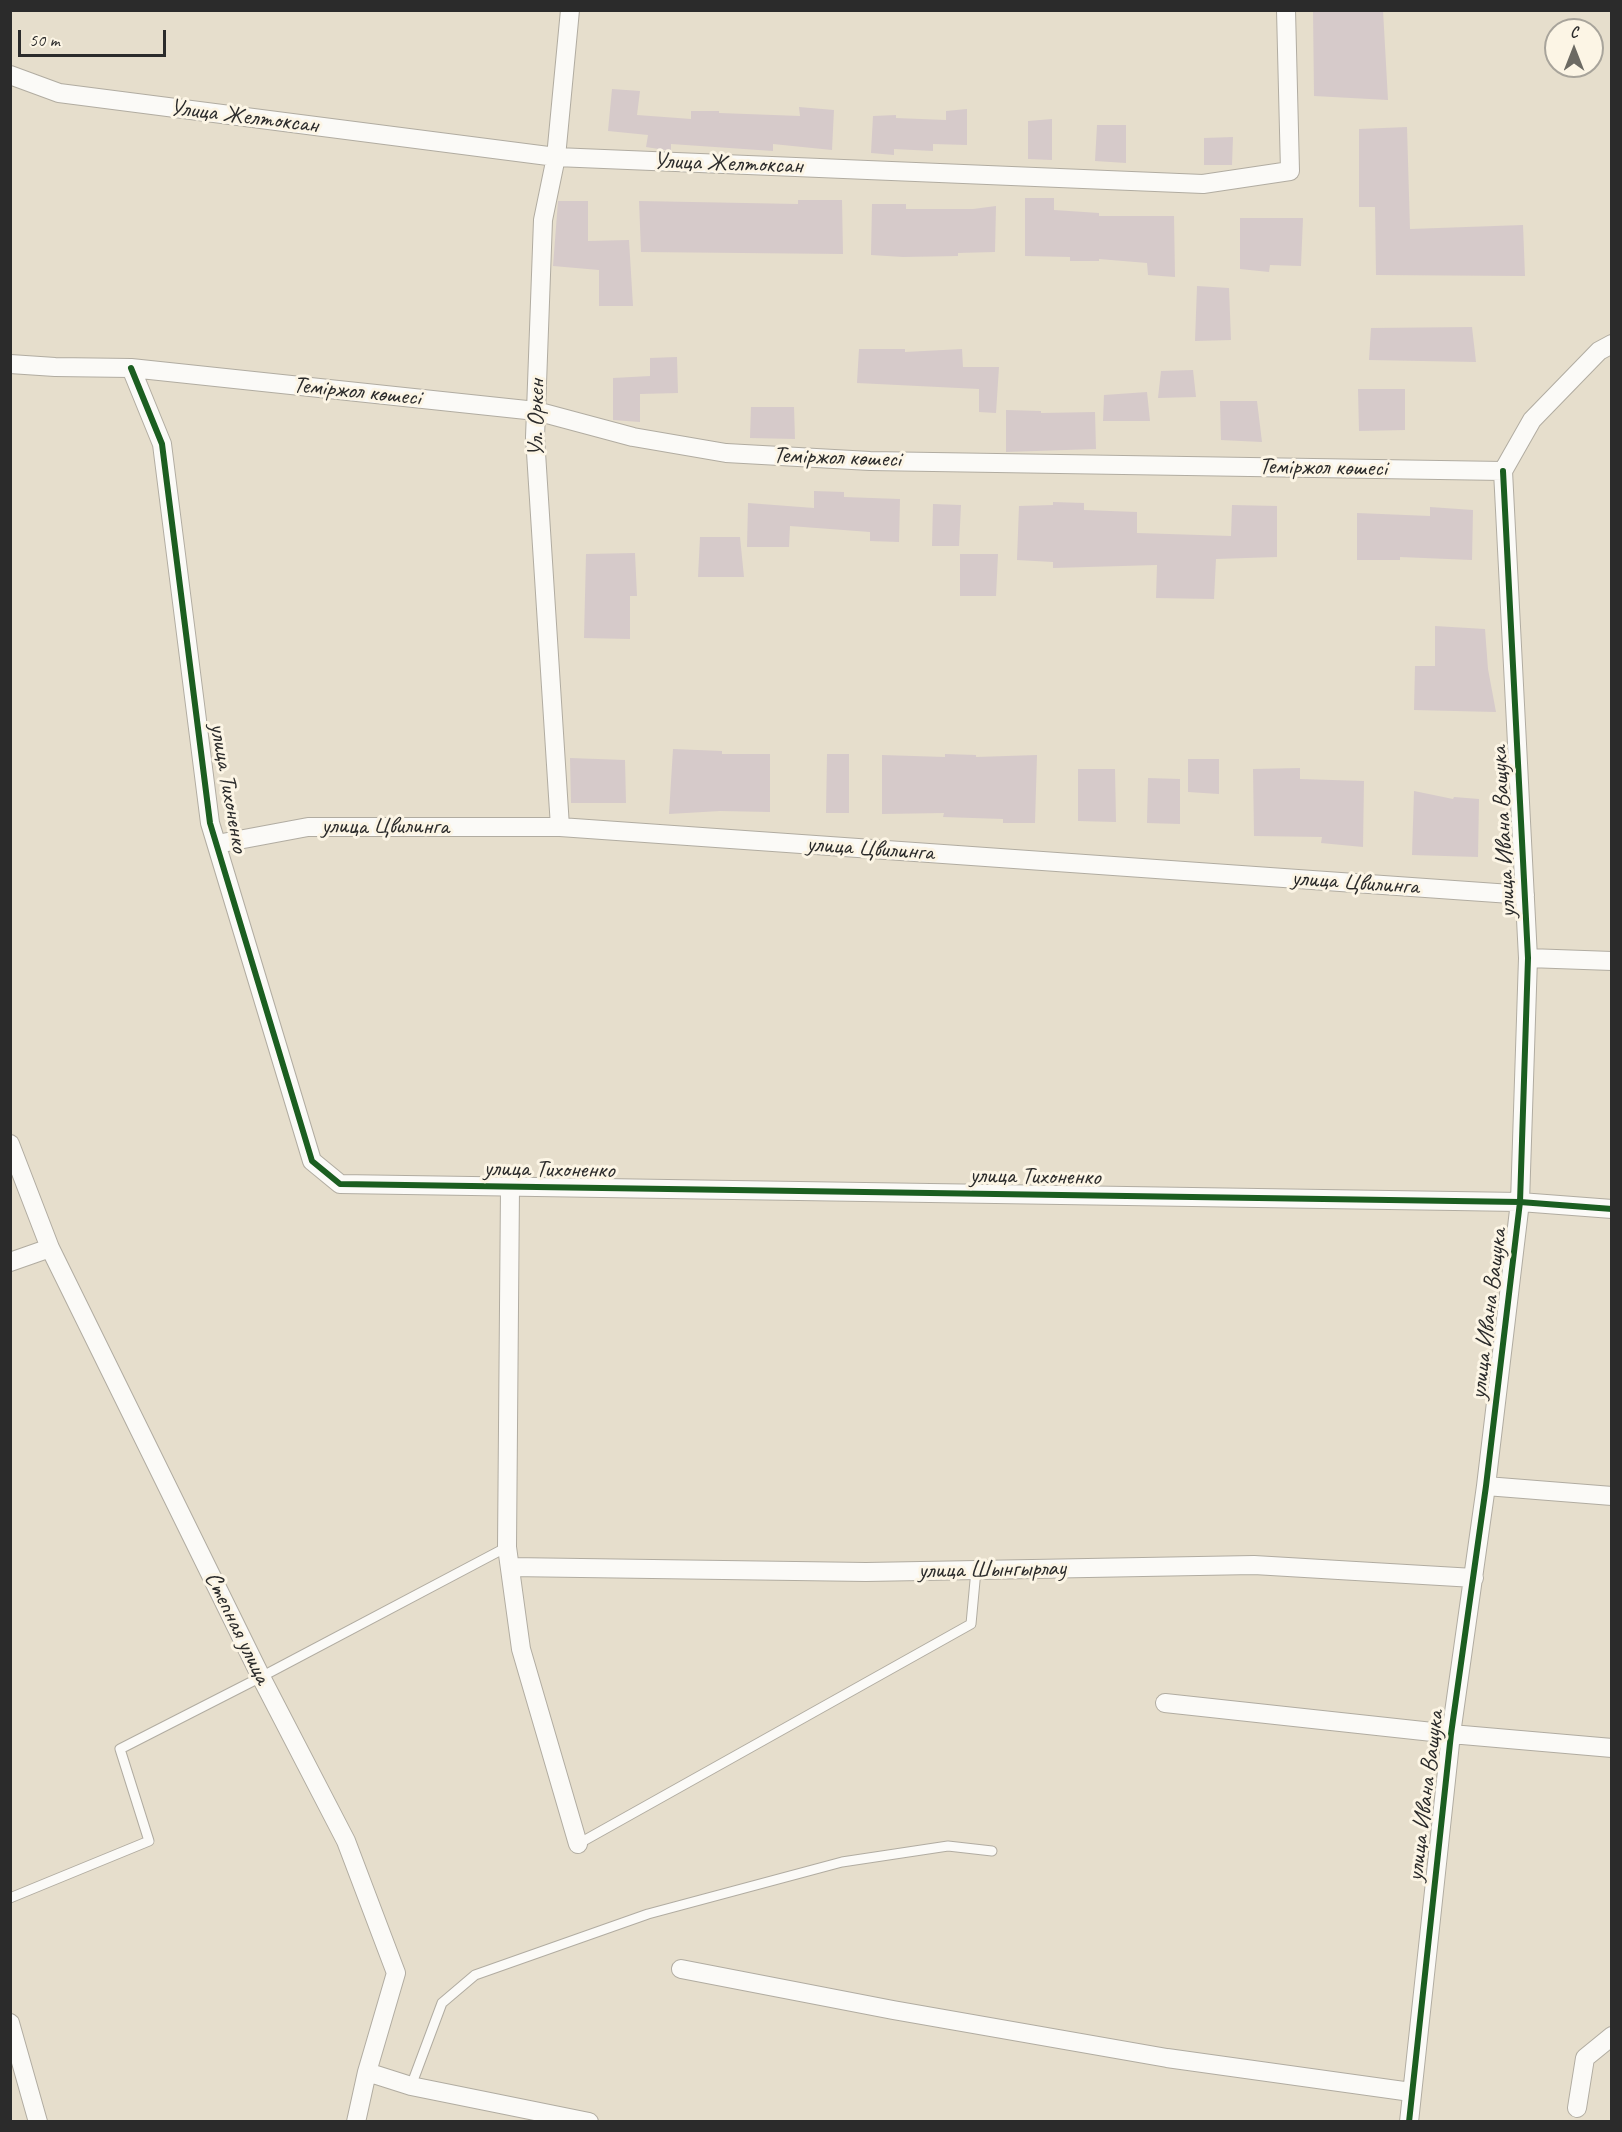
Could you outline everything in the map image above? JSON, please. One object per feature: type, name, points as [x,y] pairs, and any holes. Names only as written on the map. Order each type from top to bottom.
[{"type":"street","name":"Ул. Оркен","points":[[560,827],[535,437],[543,220],[556,157],[570,10]]},
{"type":"street","name":"Улица Желтоксан","points":[[10,75],[59,93],[556,157],[1203,184],[1290,171],[1286,10]]},
{"type":"street","points":[[1503,471],[1532,420],[1599,351],[1611,344]]},
{"type":"street","name":"Теміржол көшесі","points":[[10,364],[131,368],[536,411],[633,437],[726,453],[894,461],[1503,471]]},
{"type":"street","name":"улица Тихоненко","points":[[131,368],[162,444],[210,823],[312,1161],[340,1184],[1520,1202],[1611,1209]]},
{"type":"street","name":"улица Ивана Ващука","points":[[1409,2121],[1451,1734],[1486,1486],[1520,1202],[1528,958],[1503,471]]},
{"type":"street","name":"улица Цвилинга","points":[[217,844],[308,827],[560,827],[1525,895]]},
{"type":"street","points":[[1528,958],[1611,961]]},
{"type":"street","name":"Степная улица","points":[[10,1144],[50,1248],[261,1677],[346,1841],[396,1973],[367,2072],[356,2121]]},
{"type":"street","points":[[510,1187],[507,1547],[521,1649],[578,1844]]},
{"type":"street","points":[[10,1262],[50,1248]]},
{"type":"street","points":[[1486,1486],[1611,1496]]},
{"type":"street","name":"улица Шынгырлау","points":[[510,1567],[866,1572],[1254,1565],[1473,1578]]},
{"type":"street","points":[[1165,1703],[1451,1734],[1611,1748]]},
{"type":"street","points":[[681,1969],[904,2012],[1167,2058],[1411,2092]]},
{"type":"street","points":[[10,2023],[38,2121]]},
{"type":"street","points":[[1577,2108],[1585,2058],[1611,2036]]},
{"type":"street","points":[[367,2072],[411,2086],[589,2121]]},
{"type":"lane","points":[[10,1898],[149,1841],[120,1749],[507,1547]]},
{"type":"lane","points":[[578,1844],[971,1624],[976,1570]]},
{"type":"lane","points":[[411,2086],[442,2003],[475,1975],[648,1914],[842,1862],[948,1846],[992,1851]]},
{"type":"building","points":[[1313,10],[1383,10],[1388,100],[1314,96]]},
{"type":"building","points":[[612,89],[640,91],[637,115],[691,119],[691,111],[800,116],[799,107],[834,110],[832,150],[773,144],[773,151],[671,144],[671,151],[646,147],[648,135],[608,131]]},
{"type":"building","points":[[967,109],[967,145],[933,144],[933,151],[894,149],[894,155],[871,153],[873,116],[896,115],[896,118],[946,120],[946,111]]},
{"type":"building","points":[[1052,119],[1052,160],[1028,159],[1028,121]]},
{"type":"building","points":[[1097,125],[1126,125],[1126,163],[1095,161]]},
{"type":"building","points":[[1407,127],[1410,229],[1523,225],[1525,276],[1376,275],[1375,207],[1359,207],[1359,129]]},
{"type":"building","points":[[1233,137],[1232,165],[1204,165],[1204,138]]},
{"type":"building","points":[[1025,198],[1054,198],[1054,210],[1099,213],[1099,216],[1174,216],[1175,277],[1148,275],[1147,263],[1099,259],[1099,261],[1070,261],[1070,257],[1025,256]]},
{"type":"building","points":[[798,200],[842,200],[843,254],[641,252],[639,201],[798,204]]},
{"type":"building","points":[[558,201],[588,201],[588,241],[629,240],[633,306],[599,306],[599,270],[553,266]]},
{"type":"building","points":[[872,204],[906,204],[906,209],[973,209],[996,206],[995,252],[958,253],[958,256],[871,255]]},
{"type":"building","points":[[1240,218],[1303,218],[1301,266],[1270,265],[1269,272],[1240,269]]},
{"type":"building","points":[[1197,286],[1229,288],[1231,340],[1195,341]]},
{"type":"building","points":[[1472,327],[1476,362],[1369,360],[1371,328]]},
{"type":"building","points":[[859,349],[905,349],[905,352],[962,349],[963,367],[999,367],[996,413],[979,412],[979,389],[857,383]]},
{"type":"building","points":[[677,357],[678,393],[640,394],[640,422],[613,420],[613,378],[650,376],[650,358]]},
{"type":"building","points":[[1193,370],[1196,397],[1158,398],[1161,371]]},
{"type":"building","points":[[1358,389],[1405,389],[1405,430],[1359,431]]},
{"type":"building","points":[[1147,392],[1150,421],[1103,421],[1104,395]]},
{"type":"building","points":[[1220,401],[1257,401],[1262,442],[1221,440]]},
{"type":"building","points":[[751,407],[794,407],[795,439],[750,438]]},
{"type":"building","points":[[1006,410],[1041,411],[1041,413],[1095,412],[1096,449],[1006,452]]},
{"type":"building","points":[[814,491],[844,492],[844,497],[900,499],[899,542],[870,541],[870,532],[790,526],[789,547],[747,547],[748,503],[814,508]]},
{"type":"building","points":[[1053,502],[1084,503],[1084,510],[1137,512],[1137,533],[1231,536],[1232,505],[1277,506],[1277,557],[1216,559],[1214,599],[1156,598],[1157,565],[1053,568],[1053,562],[1017,560],[1019,506],[1053,505]]},
{"type":"building","points":[[933,504],[961,505],[959,546],[932,546]]},
{"type":"building","points":[[1430,507],[1473,510],[1472,560],[1400,557],[1400,560],[1357,560],[1357,513],[1430,516]]},
{"type":"building","points":[[700,537],[740,537],[744,577],[698,577]]},
{"type":"building","points":[[635,553],[637,596],[630,596],[630,639],[584,638],[586,554]]},
{"type":"building","points":[[960,554],[998,554],[996,596],[960,596]]},
{"type":"building","points":[[1435,626],[1485,629],[1488,669],[1496,712],[1414,710],[1415,666],[1435,666]]},
{"type":"building","points":[[673,749],[722,751],[722,754],[770,754],[770,812],[720,811],[669,814]]},
{"type":"building","points":[[827,754],[849,754],[849,813],[826,813]]},
{"type":"building","points":[[945,754],[976,755],[976,757],[1037,755],[1035,823],[1003,823],[1003,819],[943,817],[944,813],[882,814],[882,755],[945,757]]},
{"type":"building","points":[[570,758],[625,760],[626,803],[571,803]]},
{"type":"building","points":[[1188,759],[1219,759],[1219,794],[1188,792]]},
{"type":"building","points":[[1300,768],[1300,779],[1364,781],[1363,847],[1321,843],[1322,837],[1254,836],[1253,769]]},
{"type":"building","points":[[1078,769],[1115,769],[1116,822],[1078,821]]},
{"type":"building","points":[[1148,778],[1180,779],[1180,824],[1147,823]]},
{"type":"building","points":[[1414,791],[1453,799],[1454,797],[1479,799],[1478,857],[1412,855]]},
{"type":"cycle path","points":[[131,368],[162,444],[210,823],[312,1161],[340,1184],[1520,1202],[1612,1209]]},
{"type":"cycle path","points":[[1409,2122],[1451,1734],[1486,1486],[1520,1202],[1528,958],[1503,471]]}]
